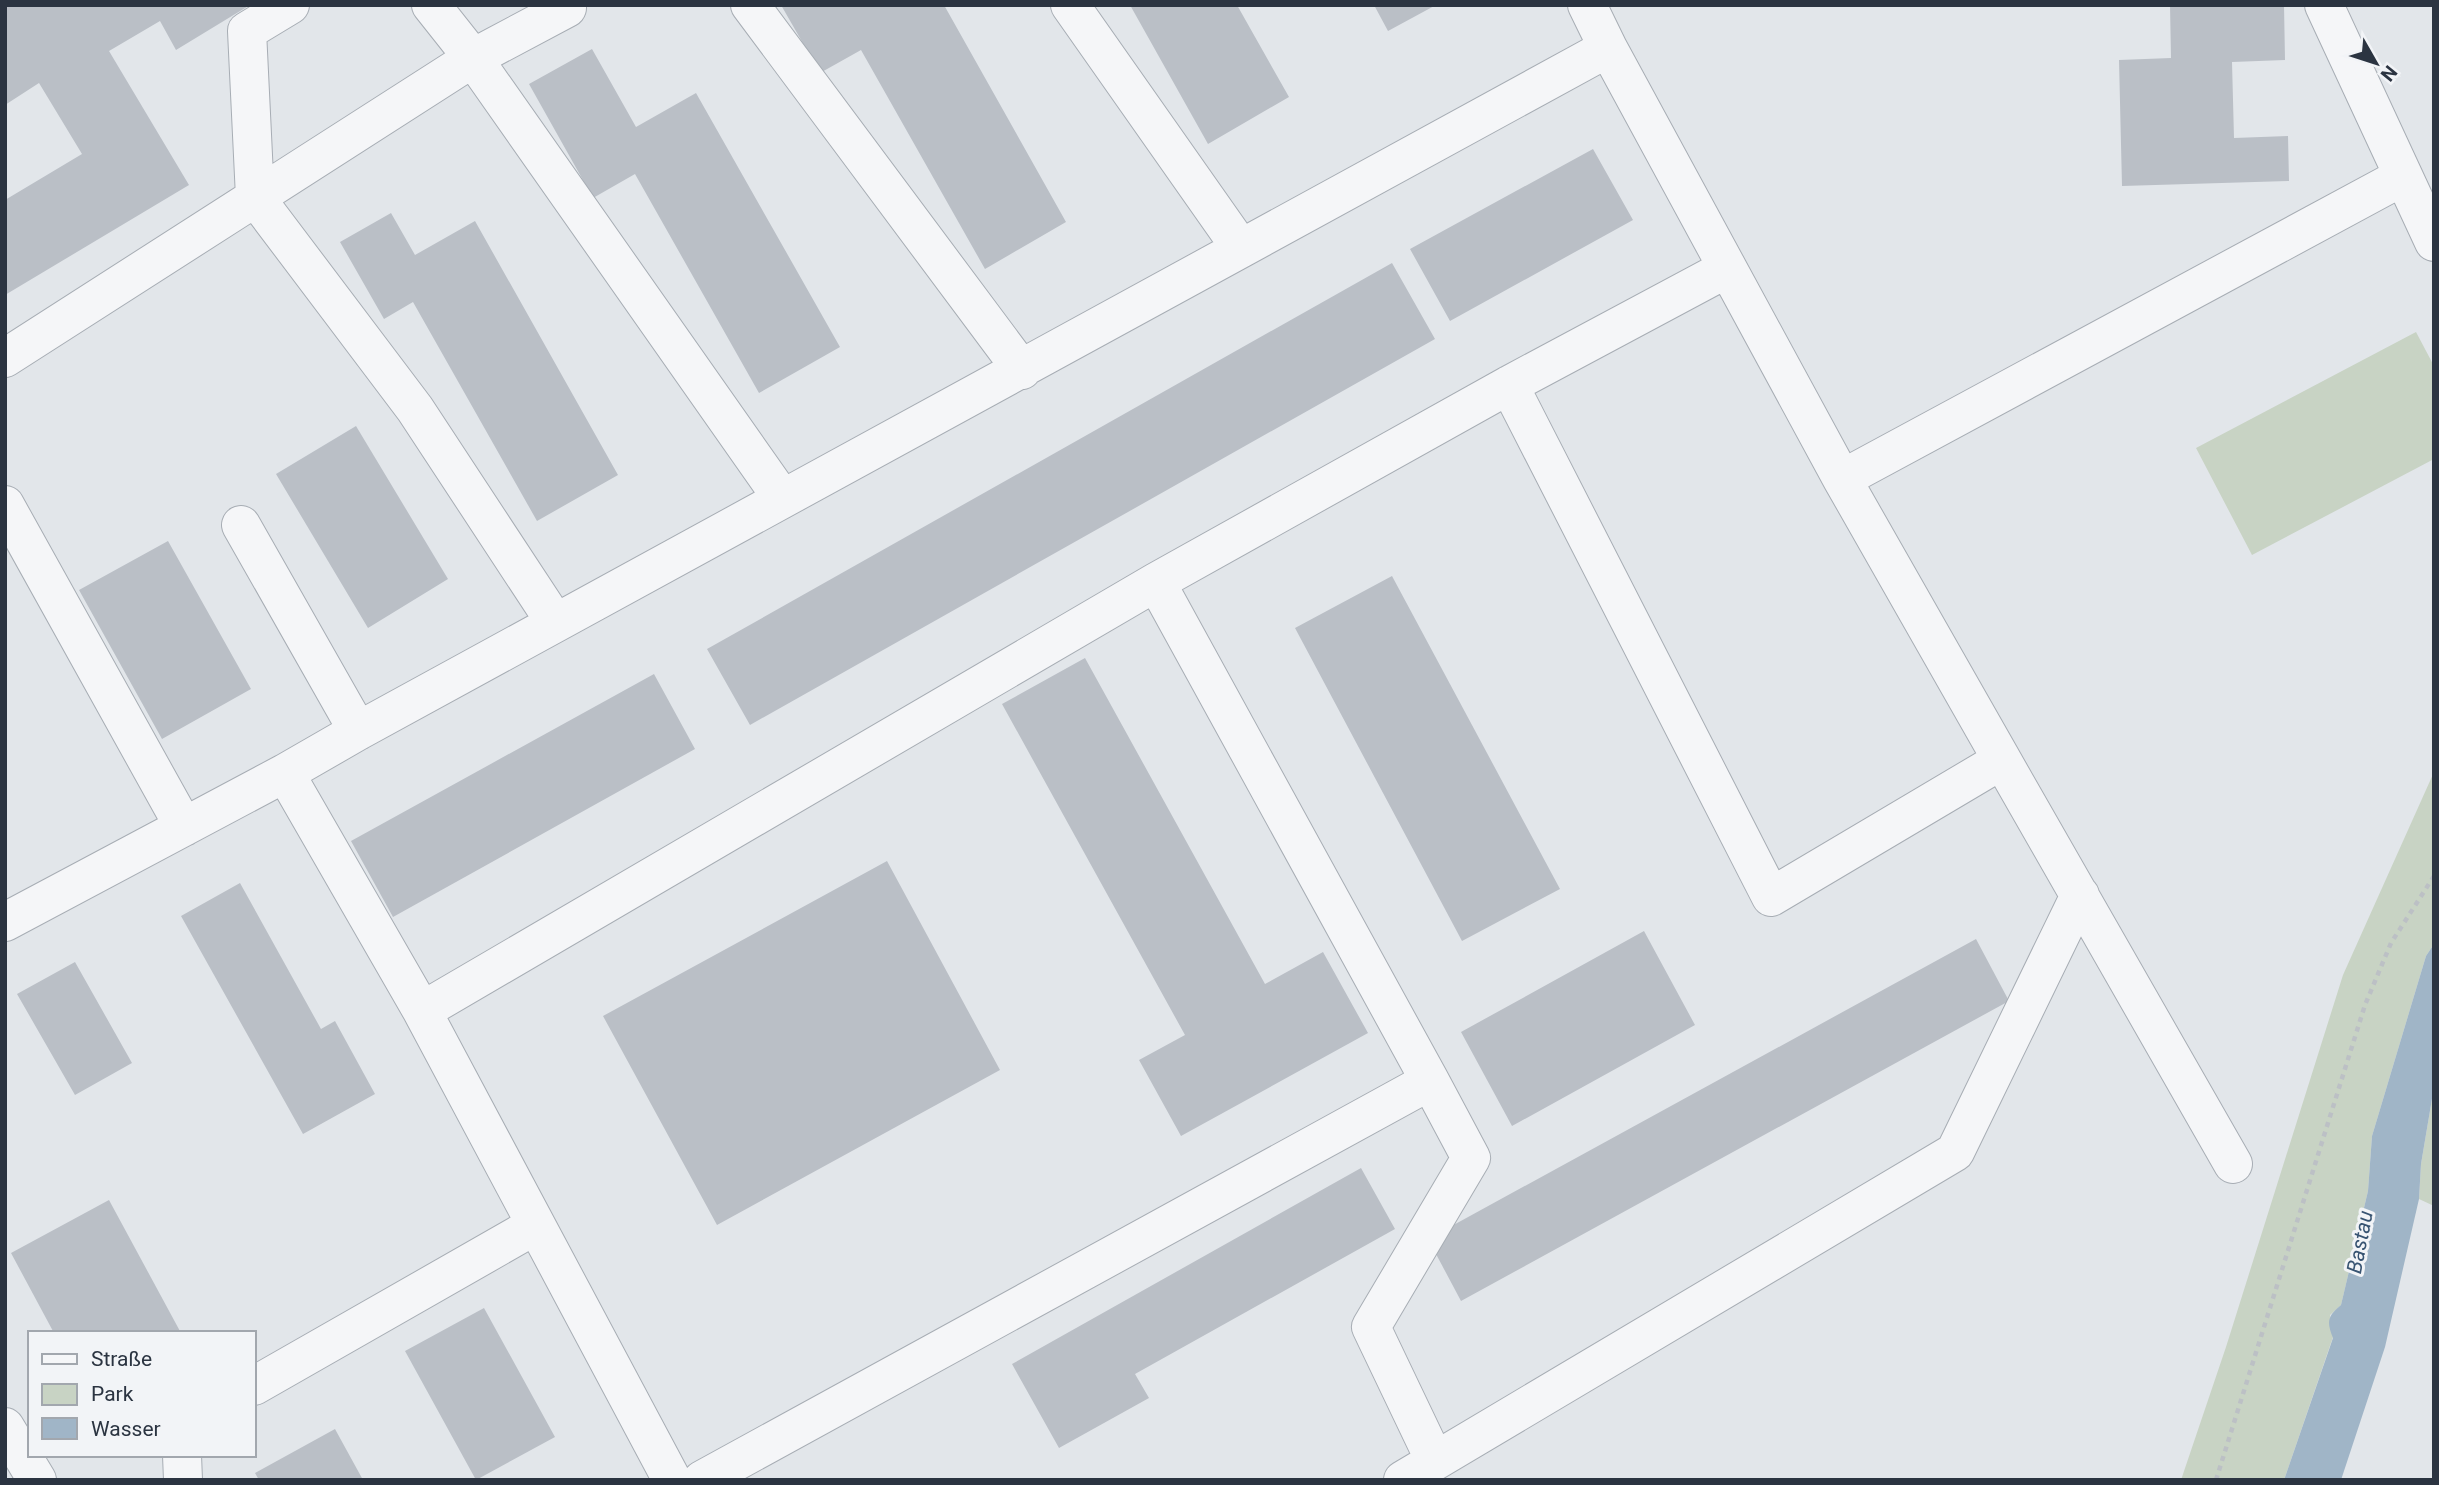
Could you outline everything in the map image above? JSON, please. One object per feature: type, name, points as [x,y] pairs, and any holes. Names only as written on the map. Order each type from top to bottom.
[{"type":"street","points":[[290,5],[247,31],[255,197],[415,409],[555,622]]},
{"type":"street","points":[[431,5],[472,58],[782,498]]},
{"type":"street","points":[[750,5],[1022,370]]},
{"type":"street","points":[[1070,5],[1240,247]]},
{"type":"street","points":[[1587,5],[1726,269],[1842,479],[2234,1164]]},
{"type":"street","points":[[2324,5],[2434,242]]},
{"type":"street","points":[[5,358],[472,58],[568,6]]},
{"type":"street","points":[[5,922],[285,773],[555,622],[1022,370],[1240,247],[1608,48]]},
{"type":"street","points":[[1842,479],[2402,177]]},
{"type":"street","points":[[422,1011],[1156,582],[1726,269]]},
{"type":"street","points":[[1509,386],[1771,897],[2003,760]]},
{"type":"street","points":[[5,505],[184,827]]},
{"type":"street","points":[[241,525],[358,730]]},
{"type":"street","points":[[1156,582],[1471,1158],[1371,1327],[1419,1470],[1955,1152],[2080,895]]},
{"type":"street","points":[[285,773],[422,1011],[672,1480]]},
{"type":"street","points":[[702,1480],[1430,1081]]},
{"type":"street","points":[[256,1386],[536,1225]]},
{"type":"street","points":[[5,1427],[27,1476]]},
{"type":"street","points":[[182,1457],[183,1480]]},
{"type":"path","points":[[2216,1480],[2365,1005],[2391,943],[2434,876]]},
{"type":"green space","points":[[2416,332],[2434,366],[2434,459],[2252,555],[2196,448]]},
{"type":"green space","points":[[2434,772],[2434,944],[2426,956],[2372,1136],[2368,1191],[2341,1305],[2330,1315],[2333,1337],[2284,1480],[2181,1480],[2226,1347],[2343,975]]},
{"type":"green space","points":[[2434,1087],[2434,1206],[2419,1199],[2421,1164]]},
{"type":"water","name":"Bastau","points":[[2434,944],[2434,1087],[2421,1164],[2419,1199],[2385,1347],[2341,1480],[2284,1480],[2333,1338],[2329,1327],[2330,1319],[2341,1305],[2368,1191],[2372,1136],[2426,956]]},
{"type":"building","points":[[5,5],[250,5],[176,50],[160,21],[109,51],[189,185],[5,295],[5,200],[82,154],[39,83],[5,105]]},
{"type":"building","points":[[781,5],[944,5],[1066,222],[985,269],[861,50],[820,73]]},
{"type":"building","points":[[1130,5],[1237,5],[1289,97],[1208,144]]},
{"type":"building","points":[[1374,5],[1436,5],[1388,31]]},
{"type":"building","points":[[2170,5],[2284,5],[2285,60],[2232,62],[2234,138],[2288,136],[2289,181],[2122,186],[2119,60],[2171,58]]},
{"type":"building","points":[[592,49],[636,127],[696,93],[840,347],[759,393],[635,174],[593,198],[529,84]]},
{"type":"building","points":[[1593,149],[1633,220],[1450,321],[1410,249]]},
{"type":"building","points":[[391,213],[415,255],[475,221],[618,475],[537,521],[413,302],[384,319],[340,242]]},
{"type":"building","points":[[1392,263],[1435,339],[750,725],[707,649]]},
{"type":"building","points":[[356,426],[448,579],[368,628],[276,474]]},
{"type":"building","points":[[168,541],[251,689],[162,739],[79,590]]},
{"type":"building","points":[[1392,576],[1560,889],[1462,941],[1295,628]]},
{"type":"building","points":[[1085,658],[1265,984],[1323,952],[1368,1033],[1181,1136],[1139,1060],[1185,1035],[1002,704]]},
{"type":"building","points":[[654,674],[695,749],[393,917],[351,841]]},
{"type":"building","points":[[887,861],[1000,1070],[717,1225],[603,1016]]},
{"type":"building","points":[[240,883],[321,1029],[335,1021],[375,1094],[303,1134],[181,916]]},
{"type":"building","points":[[1644,931],[1695,1025],[1512,1126],[1461,1032]]},
{"type":"building","points":[[1976,939],[2009,1001],[1461,1301],[1428,1239]]},
{"type":"building","points":[[75,962],[132,1063],[75,1095],[17,994]]},
{"type":"building","points":[[1361,1168],[1395,1229],[1135,1374],[1149,1398],[1059,1448],[1012,1364]]},
{"type":"building","points":[[109,1200],[180,1331],[53,1331],[11,1253]]},
{"type":"building","points":[[484,1308],[555,1437],[476,1480],[405,1351]]},
{"type":"building","points":[[335,1429],[363,1480],[259,1480],[255,1473]]}]
